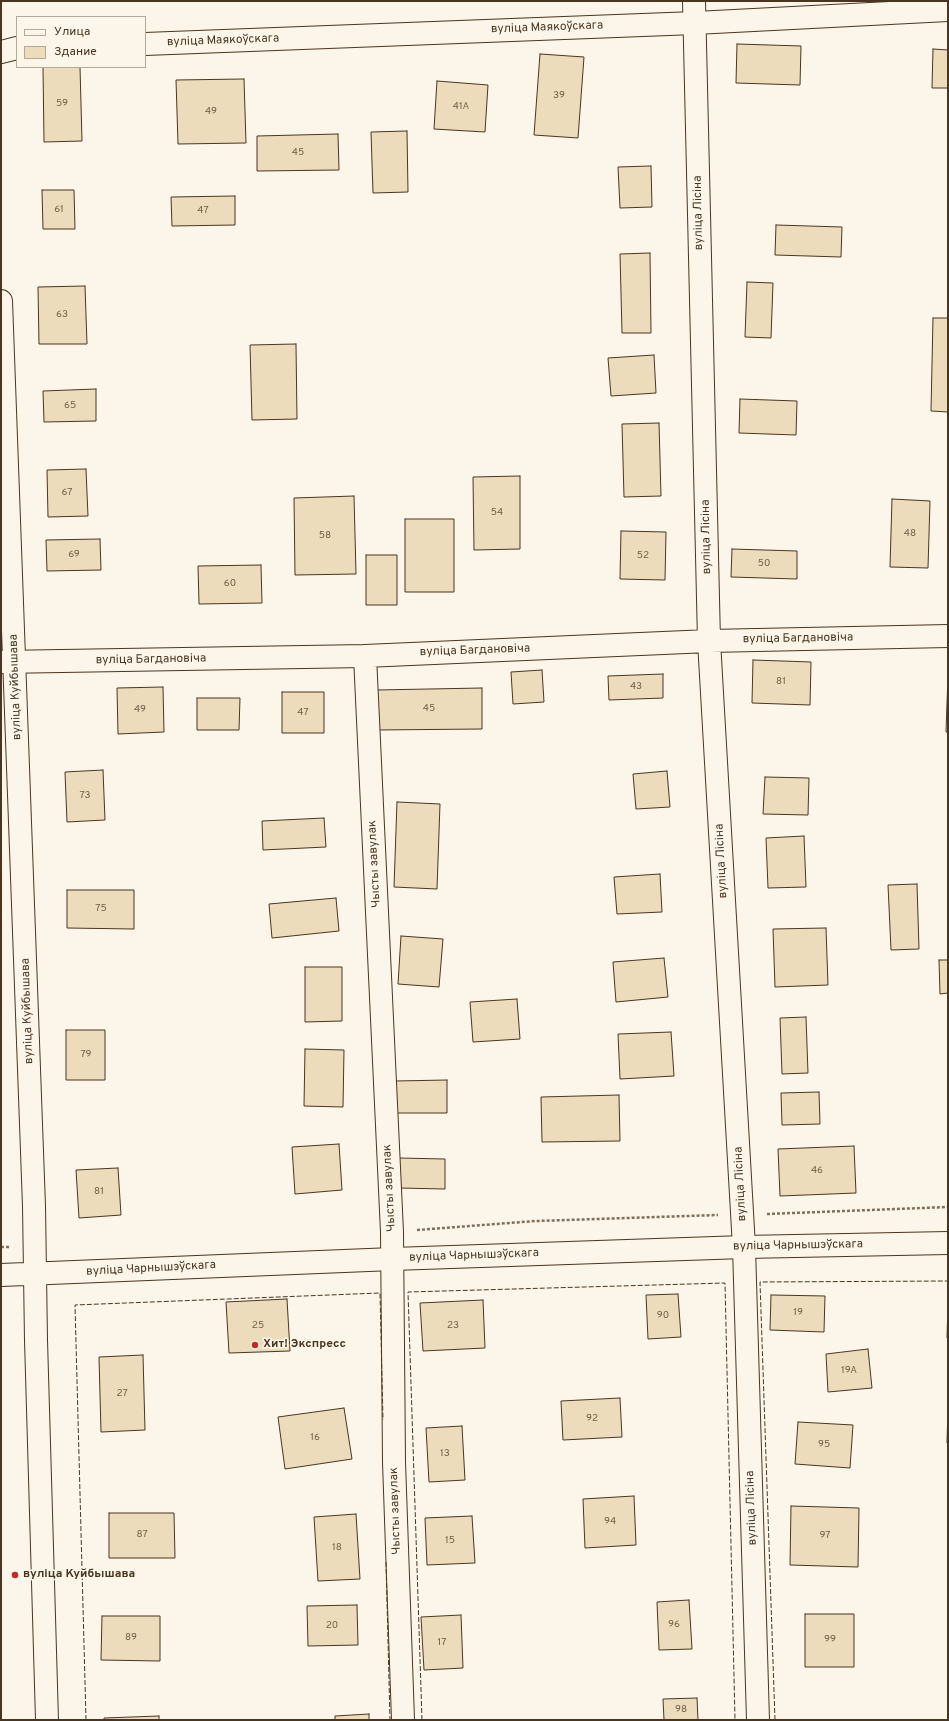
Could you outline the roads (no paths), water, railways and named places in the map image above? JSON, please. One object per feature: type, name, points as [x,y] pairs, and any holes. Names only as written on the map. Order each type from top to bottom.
[{"type":"street","name":"вуліца Лісіна","points":[[694,1],[709,641],[744,1247],[758,1720]]},
{"type":"street","name":"вуліца Маякоўскага","points":[[146,44],[695,23],[948,10]]},
{"type":"street","points":[[1,52],[16,48]]},
{"type":"street","name":"вуліца Куйбышава","points":[[1,301],[8,662],[35,1246],[47,1720]]},
{"type":"street","name":"вуліца Багдановіча","points":[[8,662],[365,656],[709,641],[948,636]]},
{"type":"street","name":"Чысты завулак","points":[[365,656],[393,1259],[394,1462],[403,1720]]},
{"type":"street","name":"вуліца Чарнышэўскага","points":[[1,1275],[393,1259],[744,1247],[948,1243]]},
{"type":"place","name":"Хит! Экспресс","points":[[255,1345]]},
{"type":"place","name":"вуліца Куйбышава","points":[[15,1575]]}]
